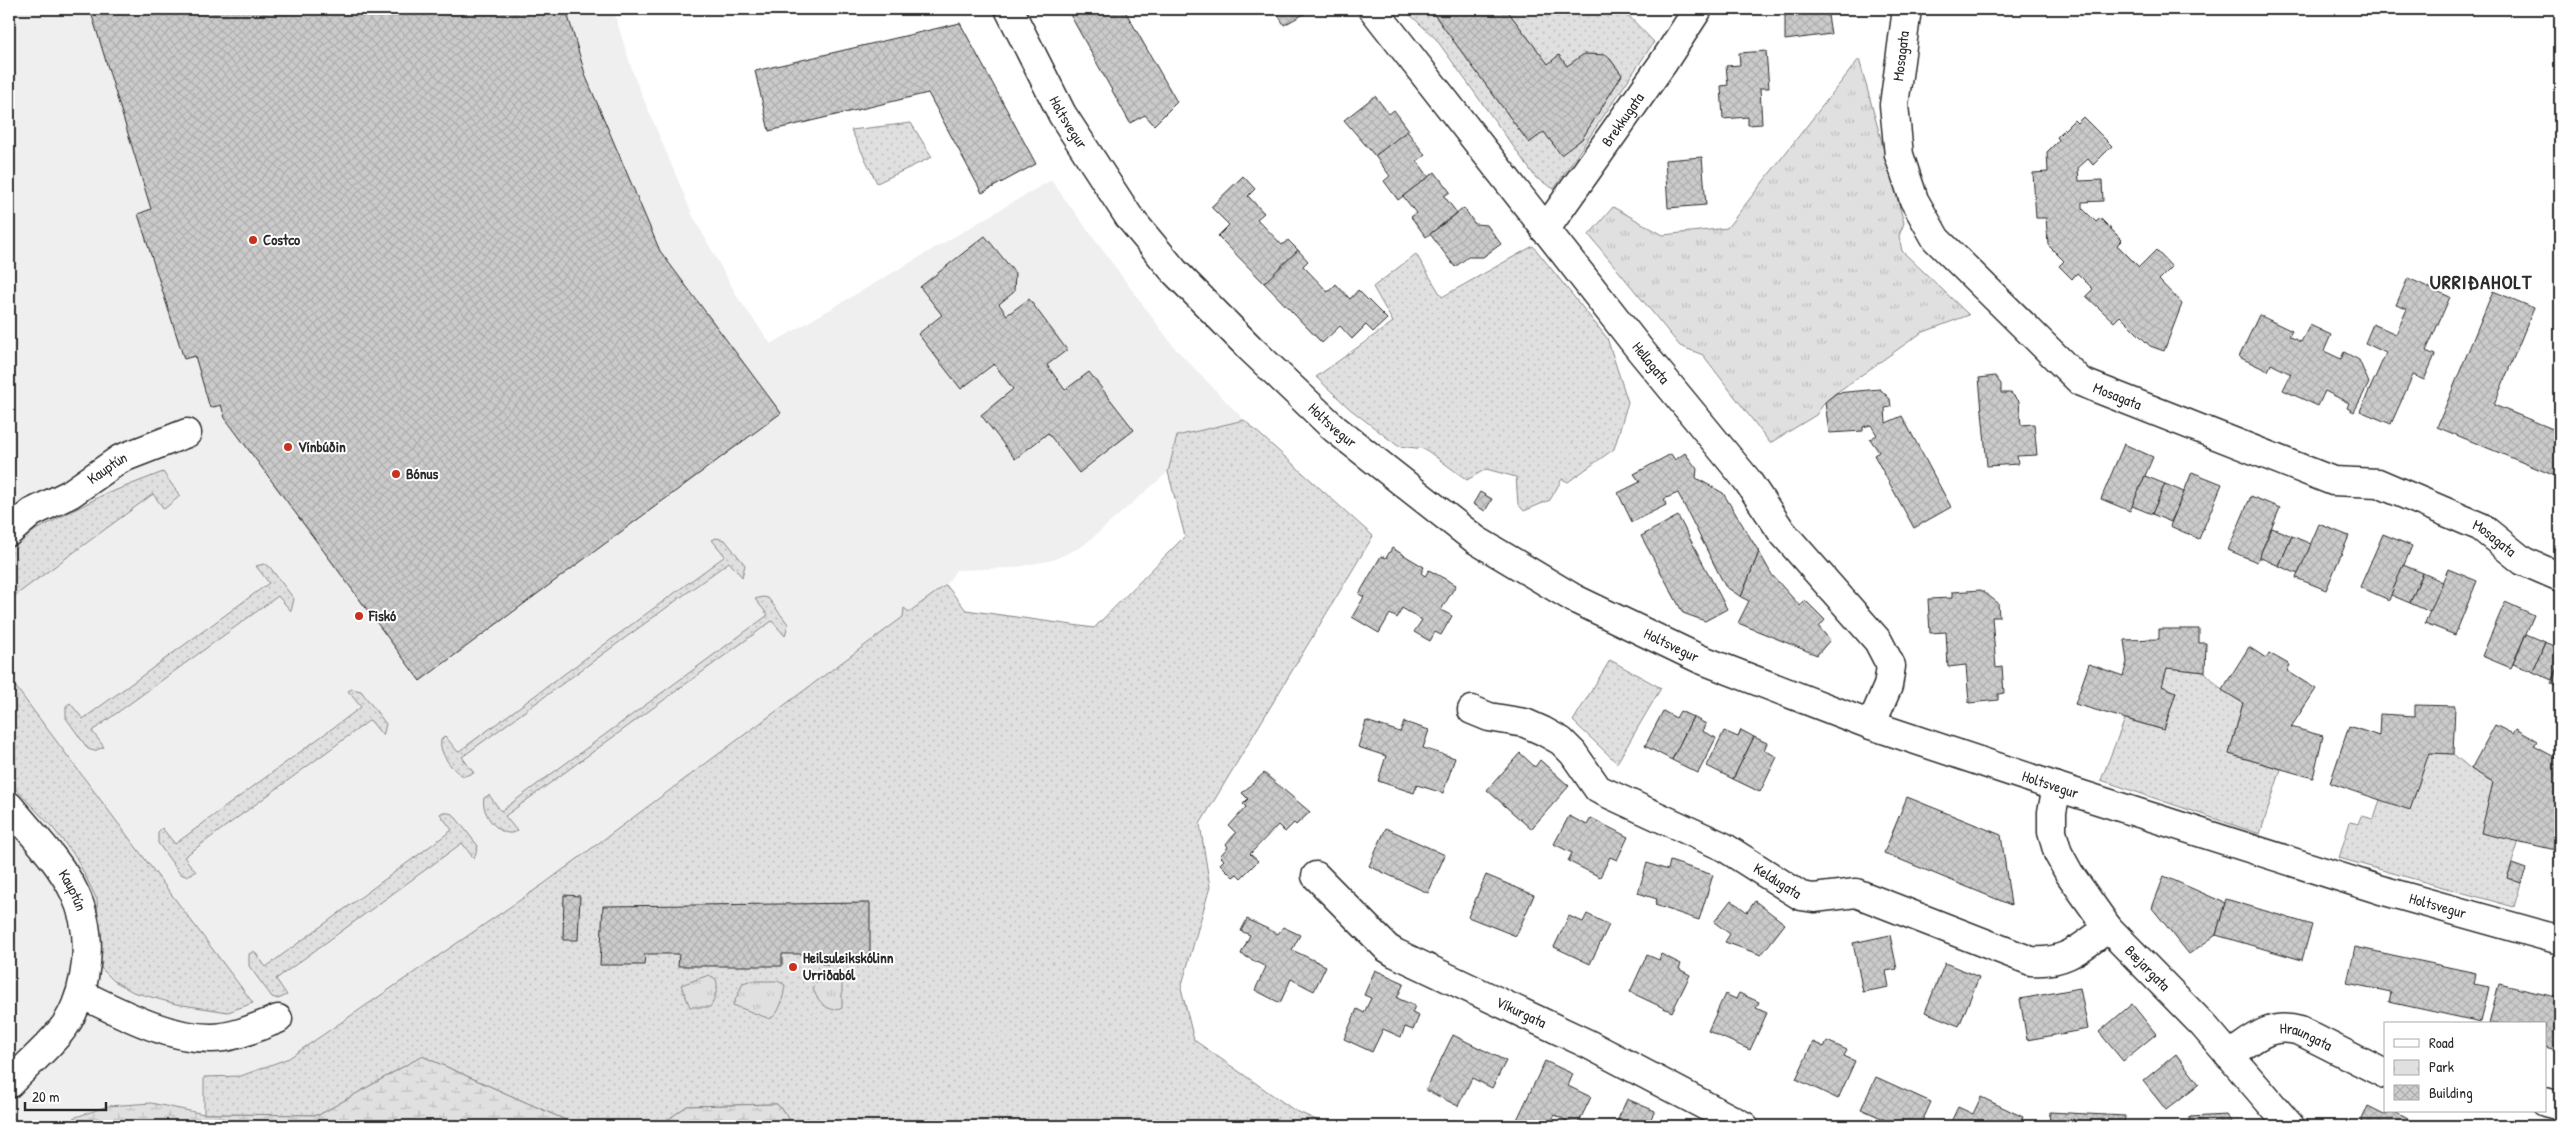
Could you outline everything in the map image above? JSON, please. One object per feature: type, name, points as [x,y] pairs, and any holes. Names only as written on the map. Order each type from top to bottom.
[{"type":"street","name":"Holtsvegur","points":[[1010,9],[1062,114],[1130,217],[1174,272],[1250,348],[1346,439],[1476,540],[1575,599],[1700,659],[1871,725],[2057,787],[2381,890],[2560,940]]},
{"type":"street","name":"Hellagata","points":[[1373,9],[1545,230],[1747,480],[1782,532],[1878,641],[1892,666],[1888,686],[1871,725]]},
{"type":"street","name":"Brekkugata","points":[[1545,230],[1663,63],[1698,9]]},
{"type":"street","name":"Mosagata","points":[[1907,9],[1894,105],[1899,155],[1914,200],[1936,239],[2081,382],[2333,481],[2378,483],[2482,526],[2523,561],[2560,577]]},
{"type":"street","name":"Kauptún","points":[[9,532],[20,515],[70,494],[120,459],[187,433]]},
{"type":"street","name":"Keldugata","points":[[1472,710],[1489,717],[1526,724],[1561,741],[1573,753],[1598,789],[1724,847],[1801,896],[1814,898],[1856,893],[2032,961],[2056,960],[2071,954],[2108,928]]},
{"type":"street","name":"Bæjargata","points":[[2057,787],[2052,829],[2058,853],[2108,928],[2204,1026],[2290,1126]]},
{"type":"street","name":"Kauptún","points":[[9,806],[67,877],[81,904],[87,929],[88,959],[81,994],[61,1031],[9,1084]]},
{"type":"street","name":"Víkurgata","points":[[1316,876],[1387,948],[1395,953],[1588,1044],[1744,1126]]},
{"type":"street","points":[[81,994],[147,1024],[180,1034],[212,1038],[244,1032],[278,1019]]},
{"type":"street","name":"Hraungata","points":[[2230,1056],[2258,1036],[2273,1028],[2286,1026],[2300,1030],[2384,1073]]},
{"type":"street","points":[[2546,1102],[2560,1106]]},
{"type":"shaded area","points":[[9,9],[613,9],[634,76],[693,216],[738,298],[771,344],[1051,180],[1174,347],[1244,420],[1178,436],[1168,472],[1083,546],[1053,560],[1012,568],[956,570],[946,585],[545,883],[289,1058],[241,1076],[204,1077],[204,1114],[151,1103],[108,1106],[73,1118],[60,1126],[9,1126]]},
{"type":"green space","points":[[1404,9],[1430,9],[1529,143],[1544,132],[1561,154],[1582,139],[1622,75],[1607,55],[1584,54],[1567,66],[1559,55],[1548,64],[1509,13],[1514,9],[1622,9],[1654,42],[1554,189],[1536,178],[1436,39]]},
{"type":"green space","points":[[1859,59],[1904,223],[1899,236],[1902,251],[1969,315],[1921,333],[1836,393],[1825,402],[1816,415],[1770,443],[1703,355],[1680,346],[1589,235],[1613,207],[1663,235],[1727,228]]},
{"type":"green space","points":[[911,123],[932,157],[877,183],[851,130]]},
{"type":"green space","points":[[1533,246],[1607,338],[1628,402],[1614,449],[1568,482],[1562,479],[1550,500],[1524,511],[1518,504],[1516,477],[1486,469],[1467,480],[1425,449],[1398,446],[1350,409],[1316,377],[1393,322],[1373,287],[1416,254],[1442,297]]},
{"type":"green space","points":[[1244,420],[1373,536],[1200,824],[1210,887],[1181,988],[1194,1040],[1294,1110],[1330,1126],[795,1126],[777,1104],[687,1106],[659,1126],[579,1126],[422,1056],[319,1115],[204,1114],[204,1077],[241,1076],[289,1058],[545,883],[903,617],[904,608],[909,612],[946,585],[966,610],[1094,628],[1185,536],[1168,472],[1177,436]]},
{"type":"green space","points":[[163,472],[180,496],[164,509],[153,494],[9,600],[9,544],[101,496]]},
{"type":"green space","points":[[716,538],[725,540],[745,565],[742,577],[729,562],[462,757],[474,773],[464,776],[451,766],[444,756],[441,745],[441,740],[445,736],[458,752],[725,556],[712,540]]},
{"type":"green space","points":[[264,564],[269,566],[294,599],[291,611],[278,596],[92,731],[104,747],[94,751],[88,749],[66,718],[66,706],[70,703],[83,719],[269,583],[256,566]]},
{"type":"green space","points":[[768,598],[788,624],[785,636],[772,621],[505,816],[517,831],[511,833],[498,829],[488,818],[485,811],[484,798],[489,795],[501,811],[768,615],[755,599]]},
{"type":"green space","points":[[1610,660],[1661,688],[1617,763],[1573,721]]},
{"type":"green space","points":[[2167,668],[2205,672],[2222,690],[2243,703],[2229,754],[2281,769],[2260,834],[2101,780],[2125,719],[2164,730],[2176,692],[2162,686]]},
{"type":"green space","points":[[9,678],[253,1003],[228,1012],[176,1004],[133,992],[114,981],[101,968],[97,900],[76,857],[53,828],[9,782]]},
{"type":"green space","points":[[352,689],[361,691],[386,724],[383,736],[370,720],[184,857],[196,872],[186,876],[180,874],[158,843],[158,832],[162,828],[175,844],[345,719],[361,707],[348,691]]},
{"type":"green space","points":[[2429,753],[2453,754],[2471,769],[2493,782],[2519,841],[2507,878],[2521,883],[2514,907],[2339,858],[2350,822],[2359,824],[2362,816],[2374,819],[2380,800]]},
{"type":"green space","points":[[443,812],[453,814],[478,846],[474,859],[462,843],[276,979],[287,995],[278,999],[272,997],[249,966],[249,954],[254,951],[266,967],[452,830],[440,814]]},
{"type":"green space","points":[[709,975],[716,979],[717,982],[712,1004],[710,1007],[690,1007],[681,985]]},
{"type":"green space","points":[[837,975],[842,978],[842,1008],[837,1010],[823,1005],[814,992],[813,987],[822,977]]},
{"type":"green space","points":[[749,981],[778,981],[785,985],[779,1009],[770,1019],[733,1005],[743,983]]},
{"type":"green space","points":[[422,1056],[579,1126],[77,1126],[73,1118],[108,1106],[151,1103],[204,1114],[319,1115]]},
{"type":"green space","points":[[777,1104],[795,1126],[659,1126],[687,1106]]},
{"type":"building","points":[[90,9],[566,9],[586,77],[660,251],[781,413],[420,681],[225,418],[221,405],[210,408],[195,356],[184,359],[138,214],[151,209]]},
{"type":"building","points":[[1067,9],[1124,9],[1177,102],[1154,125],[1145,115],[1130,123]]},
{"type":"building","points":[[1275,9],[1313,9],[1284,25]]},
{"type":"building","points":[[1430,9],[1514,9],[1509,13],[1548,64],[1559,55],[1567,66],[1584,54],[1607,55],[1622,75],[1582,139],[1561,155],[1544,132],[1529,143]]},
{"type":"building","points":[[1785,9],[1827,9],[1831,34],[1785,40]]},
{"type":"building","points":[[960,23],[1036,164],[982,193],[928,93],[769,131],[755,71]]},
{"type":"building","points":[[1766,51],[1769,88],[1760,88],[1762,124],[1748,125],[1748,117],[1723,119],[1721,86],[1728,85],[1726,66],[1740,65],[1739,53]]},
{"type":"building","points":[[1375,96],[1389,114],[1394,110],[1409,130],[1375,156],[1344,120]]},
{"type":"building","points":[[2083,117],[2112,146],[2093,165],[2088,159],[2078,168],[2079,181],[2102,180],[2103,201],[2082,202],[2082,208],[2096,222],[2100,218],[2122,240],[2117,245],[2139,267],[2156,250],[2172,267],[2159,280],[2182,304],[2164,351],[2150,346],[2120,316],[2114,322],[2086,296],[2093,289],[2077,273],[2072,279],[2059,266],[2064,261],[2048,245],[2046,218],[2036,218],[2033,173],[2048,172],[2047,152],[2059,140],[2057,137],[2074,120],[2077,123]]},
{"type":"building","points":[[1407,131],[1425,155],[1417,161],[1429,177],[1398,200],[1384,181],[1390,176],[1375,156]]},
{"type":"building","points":[[1702,157],[1706,205],[1668,208],[1665,160]]},
{"type":"building","points":[[1435,172],[1450,192],[1444,196],[1457,213],[1426,237],[1411,217],[1416,213],[1403,196]]},
{"type":"building","points":[[1243,176],[1255,189],[1248,196],[1264,213],[1257,219],[1282,245],[1288,240],[1298,250],[1264,283],[1218,236],[1229,225],[1211,207]]},
{"type":"building","points":[[1464,208],[1475,224],[1487,225],[1501,244],[1483,257],[1468,257],[1455,267],[1430,234]]},
{"type":"building","points":[[985,236],[1015,273],[1014,292],[999,304],[1007,315],[1029,299],[1067,350],[1047,365],[1065,390],[1089,372],[1134,430],[1079,473],[1048,433],[1015,459],[981,415],[1013,389],[994,364],[961,389],[918,334],[942,315],[920,287]]},
{"type":"building","points":[[1298,250],[1308,261],[1303,266],[1328,292],[1336,284],[1350,299],[1358,290],[1387,319],[1373,332],[1366,325],[1352,339],[1340,326],[1322,343],[1264,283]]},
{"type":"building","points":[[2408,278],[2450,297],[2426,351],[2435,355],[2424,380],[2413,375],[2391,424],[2360,411],[2386,353],[2365,343],[2373,324],[2396,334],[2407,309],[2396,305]]},
{"type":"building","points":[[2493,291],[2534,308],[2494,405],[2560,432],[2560,478],[2437,427]]},
{"type":"building","points":[[2259,315],[2292,331],[2289,336],[2301,342],[2310,325],[2331,335],[2324,351],[2341,359],[2344,352],[2359,360],[2369,383],[2354,412],[2347,408],[2349,403],[2325,391],[2318,406],[2283,390],[2291,374],[2271,364],[2268,371],[2239,357]]},
{"type":"building","points":[[1995,376],[2001,384],[2001,393],[2011,393],[2019,401],[2021,425],[2034,424],[2037,455],[2017,456],[2018,464],[1987,466],[1979,378]]},
{"type":"building","points":[[1880,389],[1890,399],[1891,407],[1885,408],[1886,423],[1902,416],[1951,507],[1914,528],[1874,455],[1879,452],[1870,439],[1877,435],[1871,425],[1863,427],[1863,431],[1829,433],[1825,402],[1836,393]]},
{"type":"building","points":[[2124,444],[2153,457],[2130,511],[2101,499]]},
{"type":"building","points":[[1685,453],[1697,469],[1696,478],[1723,493],[1759,552],[1741,597],[1725,586],[1678,493],[1664,499],[1666,505],[1632,522],[1618,493],[1640,482],[1634,474],[1671,454],[1675,460]]},
{"type":"building","points":[[2192,472],[2222,484],[2199,539],[2170,526]]},
{"type":"building","points":[[2145,476],[2165,484],[2152,514],[2132,506]]},
{"type":"building","points":[[2165,484],[2184,492],[2171,522],[2152,514]]},
{"type":"building","points":[[1480,492],[1492,499],[1485,511],[1473,504]]},
{"type":"building","points":[[2251,496],[2280,508],[2257,562],[2228,550]]},
{"type":"building","points":[[1678,516],[1727,609],[1705,621],[1683,613],[1641,536]]},
{"type":"building","points":[[2319,524],[2349,536],[2326,590],[2296,578]]},
{"type":"building","points":[[2272,528],[2292,536],[2279,566],[2259,557]]},
{"type":"building","points":[[2383,534],[2412,546],[2389,600],[2360,587]]},
{"type":"building","points":[[2292,536],[2311,544],[2298,574],[2279,566]]},
{"type":"building","points":[[1392,548],[1424,567],[1421,573],[1425,576],[1429,570],[1456,585],[1441,610],[1452,616],[1441,635],[1435,632],[1430,641],[1414,632],[1422,620],[1402,608],[1397,618],[1390,614],[1379,633],[1352,617],[1364,597],[1359,594],[1381,556],[1386,558]]},
{"type":"building","points":[[1759,552],[1772,575],[1800,606],[1805,600],[1825,620],[1819,627],[1830,640],[1817,655],[1738,623],[1749,601],[1741,597]]},
{"type":"building","points":[[2403,565],[2423,573],[2410,603],[2391,595]]},
{"type":"building","points":[[2448,569],[2477,581],[2455,635],[2425,623]]},
{"type":"building","points":[[2423,573],[2443,582],[2430,612],[2410,603]]},
{"type":"building","points":[[1981,590],[1998,603],[1999,617],[1992,617],[1996,668],[2002,667],[2004,693],[1998,694],[1998,700],[1969,703],[1966,665],[1948,667],[1946,632],[1930,633],[1928,599],[1952,598],[1952,592]]},
{"type":"building","points":[[2505,602],[2534,615],[2511,668],[2482,656]]},
{"type":"building","points":[[2159,629],[2199,629],[2199,643],[2206,643],[2205,672],[2167,668],[2162,686],[2176,692],[2164,730],[2075,704],[2089,664],[2123,676],[2127,662],[2124,640],[2159,639]]},
{"type":"building","points":[[2526,634],[2545,642],[2533,672],[2513,664]]},
{"type":"building","points":[[2545,642],[2560,648],[2560,660],[2552,680],[2533,672]]},
{"type":"building","points":[[2249,647],[2266,658],[2269,653],[2290,665],[2287,671],[2316,689],[2291,727],[2323,736],[2313,778],[2229,754],[2243,703],[2222,690]]},
{"type":"building","points":[[2560,660],[2560,688],[2551,684]]},
{"type":"building","points":[[2415,705],[2455,706],[2453,754],[2429,753],[2410,810],[2330,783],[2349,726],[2379,736],[2380,714],[2415,716]]},
{"type":"building","points":[[1663,711],[1676,718],[1680,711],[1693,717],[1672,760],[1645,746]]},
{"type":"building","points":[[1693,717],[1706,724],[1702,731],[1716,738],[1698,773],[1672,760]]},
{"type":"building","points":[[1366,721],[1400,732],[1404,722],[1429,730],[1423,748],[1455,758],[1443,793],[1417,785],[1414,793],[1378,781],[1386,756],[1358,747]]},
{"type":"building","points":[[2495,725],[2513,734],[2516,729],[2537,741],[2534,746],[2560,760],[2560,851],[2481,833],[2493,782],[2471,769]]},
{"type":"building","points":[[1741,730],[1754,737],[1733,779],[1707,766],[1724,731],[1738,737]]},
{"type":"building","points":[[1754,737],[1767,743],[1764,750],[1777,757],[1760,792],[1733,779]]},
{"type":"building","points":[[1520,753],[1535,767],[1540,760],[1569,786],[1531,829],[1487,790]]},
{"type":"building","points":[[1264,773],[1310,812],[1285,832],[1278,825],[1250,854],[1258,861],[1241,878],[1237,874],[1233,877],[1220,864],[1224,860],[1220,856],[1228,847],[1226,844],[1236,833],[1229,826],[1246,807],[1243,804],[1248,799],[1242,793]]},
{"type":"building","points":[[1907,797],[2001,835],[2011,905],[1884,853]]},
{"type":"building","points":[[1569,816],[1587,825],[1591,818],[1628,837],[1617,860],[1610,857],[1600,877],[1568,861],[1572,853],[1554,844]]},
{"type":"building","points":[[1386,828],[1445,855],[1428,893],[1369,866]]},
{"type":"building","points":[[1670,861],[1713,875],[1699,920],[1655,905],[1657,899],[1638,893],[1647,863],[1668,870]]},
{"type":"building","points":[[2512,864],[2526,869],[2521,883],[2507,878]]},
{"type":"building","points":[[1486,875],[1534,895],[1516,936],[1468,917]]},
{"type":"building","points":[[2164,876],[2225,903],[2216,935],[2189,954],[2152,908]]},
{"type":"building","points":[[564,895],[580,896],[578,940],[563,940]]},
{"type":"building","points":[[2226,899],[2312,925],[2302,960],[2216,935]]},
{"type":"building","points":[[1731,900],[1747,912],[1755,901],[1785,924],[1761,955],[1725,942],[1730,934],[1714,922]]},
{"type":"building","points":[[870,903],[870,963],[822,964],[821,954],[782,954],[782,966],[678,966],[679,954],[645,954],[644,965],[600,965],[603,906]]},
{"type":"building","points":[[1587,914],[1609,925],[1590,964],[1554,947],[1569,916],[1583,922]]},
{"type":"building","points":[[1247,919],[1278,934],[1283,927],[1300,935],[1292,950],[1326,966],[1314,991],[1291,979],[1280,1003],[1255,990],[1266,967],[1241,954],[1250,935],[1241,931]]},
{"type":"building","points":[[1890,935],[1897,969],[1886,971],[1889,987],[1863,992],[1853,943]]},
{"type":"building","points":[[2355,947],[2476,973],[2474,984],[2489,987],[2481,1022],[2389,1002],[2391,992],[2347,983]]},
{"type":"building","points":[[1661,954],[1681,964],[1679,969],[1690,975],[1672,1012],[1630,992],[1647,955],[1659,960]]},
{"type":"building","points":[[1945,963],[1979,977],[1959,1026],[1925,1012]]},
{"type":"building","points":[[1375,970],[1404,983],[1397,998],[1415,1006],[1412,1013],[1419,1016],[1413,1030],[1405,1027],[1401,1037],[1383,1029],[1372,1052],[1344,1039],[1357,1009],[1364,1013],[1371,998],[1364,995]]},
{"type":"building","points":[[2499,984],[2560,998],[2560,1051],[2546,1047],[2546,1022],[2490,1022]]},
{"type":"building","points":[[2080,988],[2088,1029],[2027,1040],[2020,999]]},
{"type":"building","points":[[1739,993],[1759,1002],[1756,1008],[1767,1013],[1750,1050],[1708,1031],[1725,994],[1736,999]]},
{"type":"building","points":[[2132,1004],[2156,1034],[2123,1061],[2099,1032]]},
{"type":"building","points":[[1453,1035],[1506,1061],[1492,1088],[1472,1078],[1458,1106],[1426,1090]]},
{"type":"building","points":[[1827,1041],[1847,1050],[1844,1056],[1855,1061],[1838,1099],[1796,1079],[1813,1042],[1824,1047]]},
{"type":"building","points":[[2176,1054],[2199,1084],[2166,1110],[2143,1081]]},
{"type":"building","points":[[1545,1061],[1573,1074],[1568,1086],[1591,1097],[1577,1126],[1555,1115],[1549,1126],[1514,1126]]},
{"type":"building","points":[[1876,1077],[1931,1102],[1920,1126],[1899,1126],[1861,1109]]},
{"type":"building","points":[[1981,1097],[2023,1117],[2019,1126],[1949,1126],[1958,1107],[1973,1114]]},
{"type":"building","points":[[1627,1099],[1655,1111],[1649,1122],[1659,1126],[1615,1126]]},
{"type":"building","points":[[2368,1106],[2384,1114],[2395,1112],[2408,1119],[2410,1126],[2359,1126]]},
{"type":"building","points":[[2050,1112],[2125,1116],[2124,1126],[2049,1126]]},
{"type":"building","points":[[2226,1115],[2235,1126],[2190,1126],[2190,1117]]},
{"type":"place","name":"Costco","points":[[253,240]]},
{"type":"place","name":"Vínbúðin","points":[[288,447]]},
{"type":"place","name":"Bónus","points":[[396,474]]},
{"type":"place","name":"Fiskó","points":[[359,616]]},
{"type":"place","name":"Heilsuleikskólinn Urriðaból","points":[[793,967]]},
{"type":"district","name":"URRIÐAHOLT","points":[[2481,282]]}]
